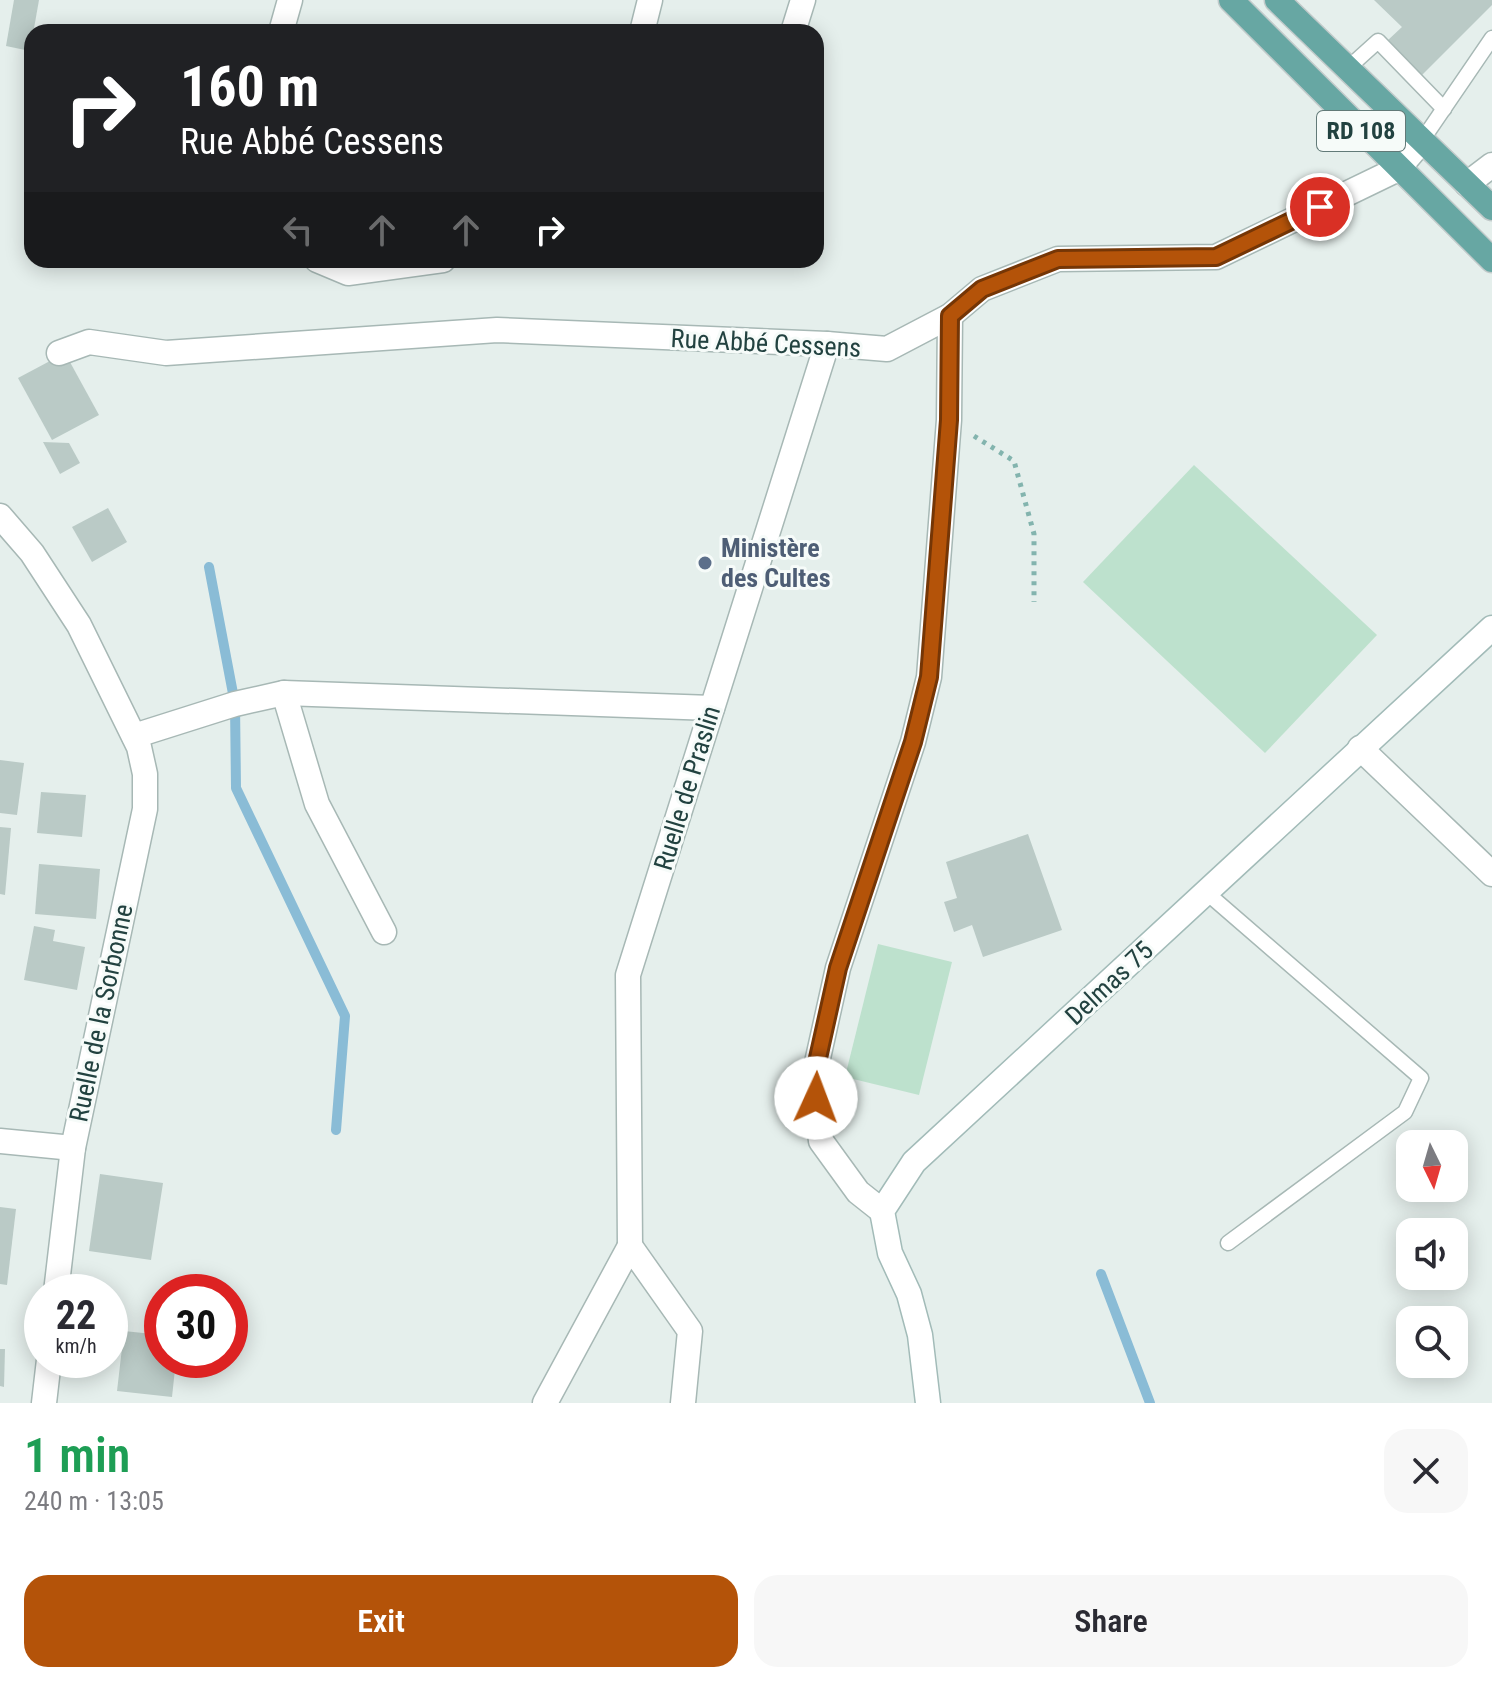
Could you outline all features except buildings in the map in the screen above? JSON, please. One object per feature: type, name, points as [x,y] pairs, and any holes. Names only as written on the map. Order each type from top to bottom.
[{"type":"main road","name":"RD 108","points":[[1231,0],[1492,260]]},
{"type":"main road","name":"RD 108","points":[[1277,0],[1492,208]]},
{"type":"street","points":[[283,24],[290,0]]},
{"type":"street","points":[[644,24],[650,0]]},
{"type":"street","points":[[796,24],[803,0]]},
{"type":"street","name":"Rue Abbé Cessens","points":[[59,353],[89,342],[166,353],[497,330],[887,349],[950,316],[982,289],[1058,259],[1216,257],[1398,169],[1421,142]]},
{"type":"street","points":[[1467,184],[1492,165]]},
{"type":"street","points":[[336,268],[348,273],[385,268]]},
{"type":"street","points":[[928,1403],[920,1335],[909,1294],[890,1253],[882,1211],[858,1192],[821,1141],[814,1076],[838,968],[913,742],[929,677],[949,420],[950,316]]},
{"type":"street","name":"Ruelle de Praslin","points":[[630,1246],[628,975],[827,344]]},
{"type":"street","name":"Ruelle de la Sorbonne","points":[[0,516],[32,553],[79,625],[134,736],[145,774],[145,809],[73,1148],[58,1274]]},
{"type":"street","name":"Delmas 75","points":[[882,1211],[914,1162],[1492,628]]},
{"type":"street","points":[[134,736],[235,704],[284,693],[712,708]]},
{"type":"street","points":[[284,693],[317,804],[384,932]]},
{"type":"street","points":[[1360,748],[1492,874]]},
{"type":"street","points":[[0,1141],[73,1148]]},
{"type":"street","points":[[545,1403],[630,1246],[690,1331],[683,1403]]},
{"type":"street","points":[[44,1403],[47,1378]]},
{"type":"lane","points":[[1421,142],[1492,38]]},
{"type":"lane","points":[[1347,69],[1378,41],[1444,109]]},
{"type":"lane","points":[[1207,893],[1421,1078],[1405,1112],[1228,1243]]},
{"type":"path","points":[[949,420],[1014,461],[1034,534],[1034,602]]},
{"type":"green space","points":[[1194,465],[1377,635],[1265,753],[1083,582]]},
{"type":"green space","points":[[878,944],[952,962],[919,1095],[845,1077]]},
{"type":"waterway","points":[[209,567],[235,704],[236,788],[345,1016],[336,1130]]},
{"type":"waterway","points":[[1101,1274],[1150,1403]]},
{"type":"place","name":"Ministère des Cultes","points":[[705,563]]},
{"type":"route","points":[[816,1098],[814,1076],[838,968],[913,742],[929,677],[949,420],[950,316],[982,289],[1058,259],[1216,257],[1320,207]]}]
